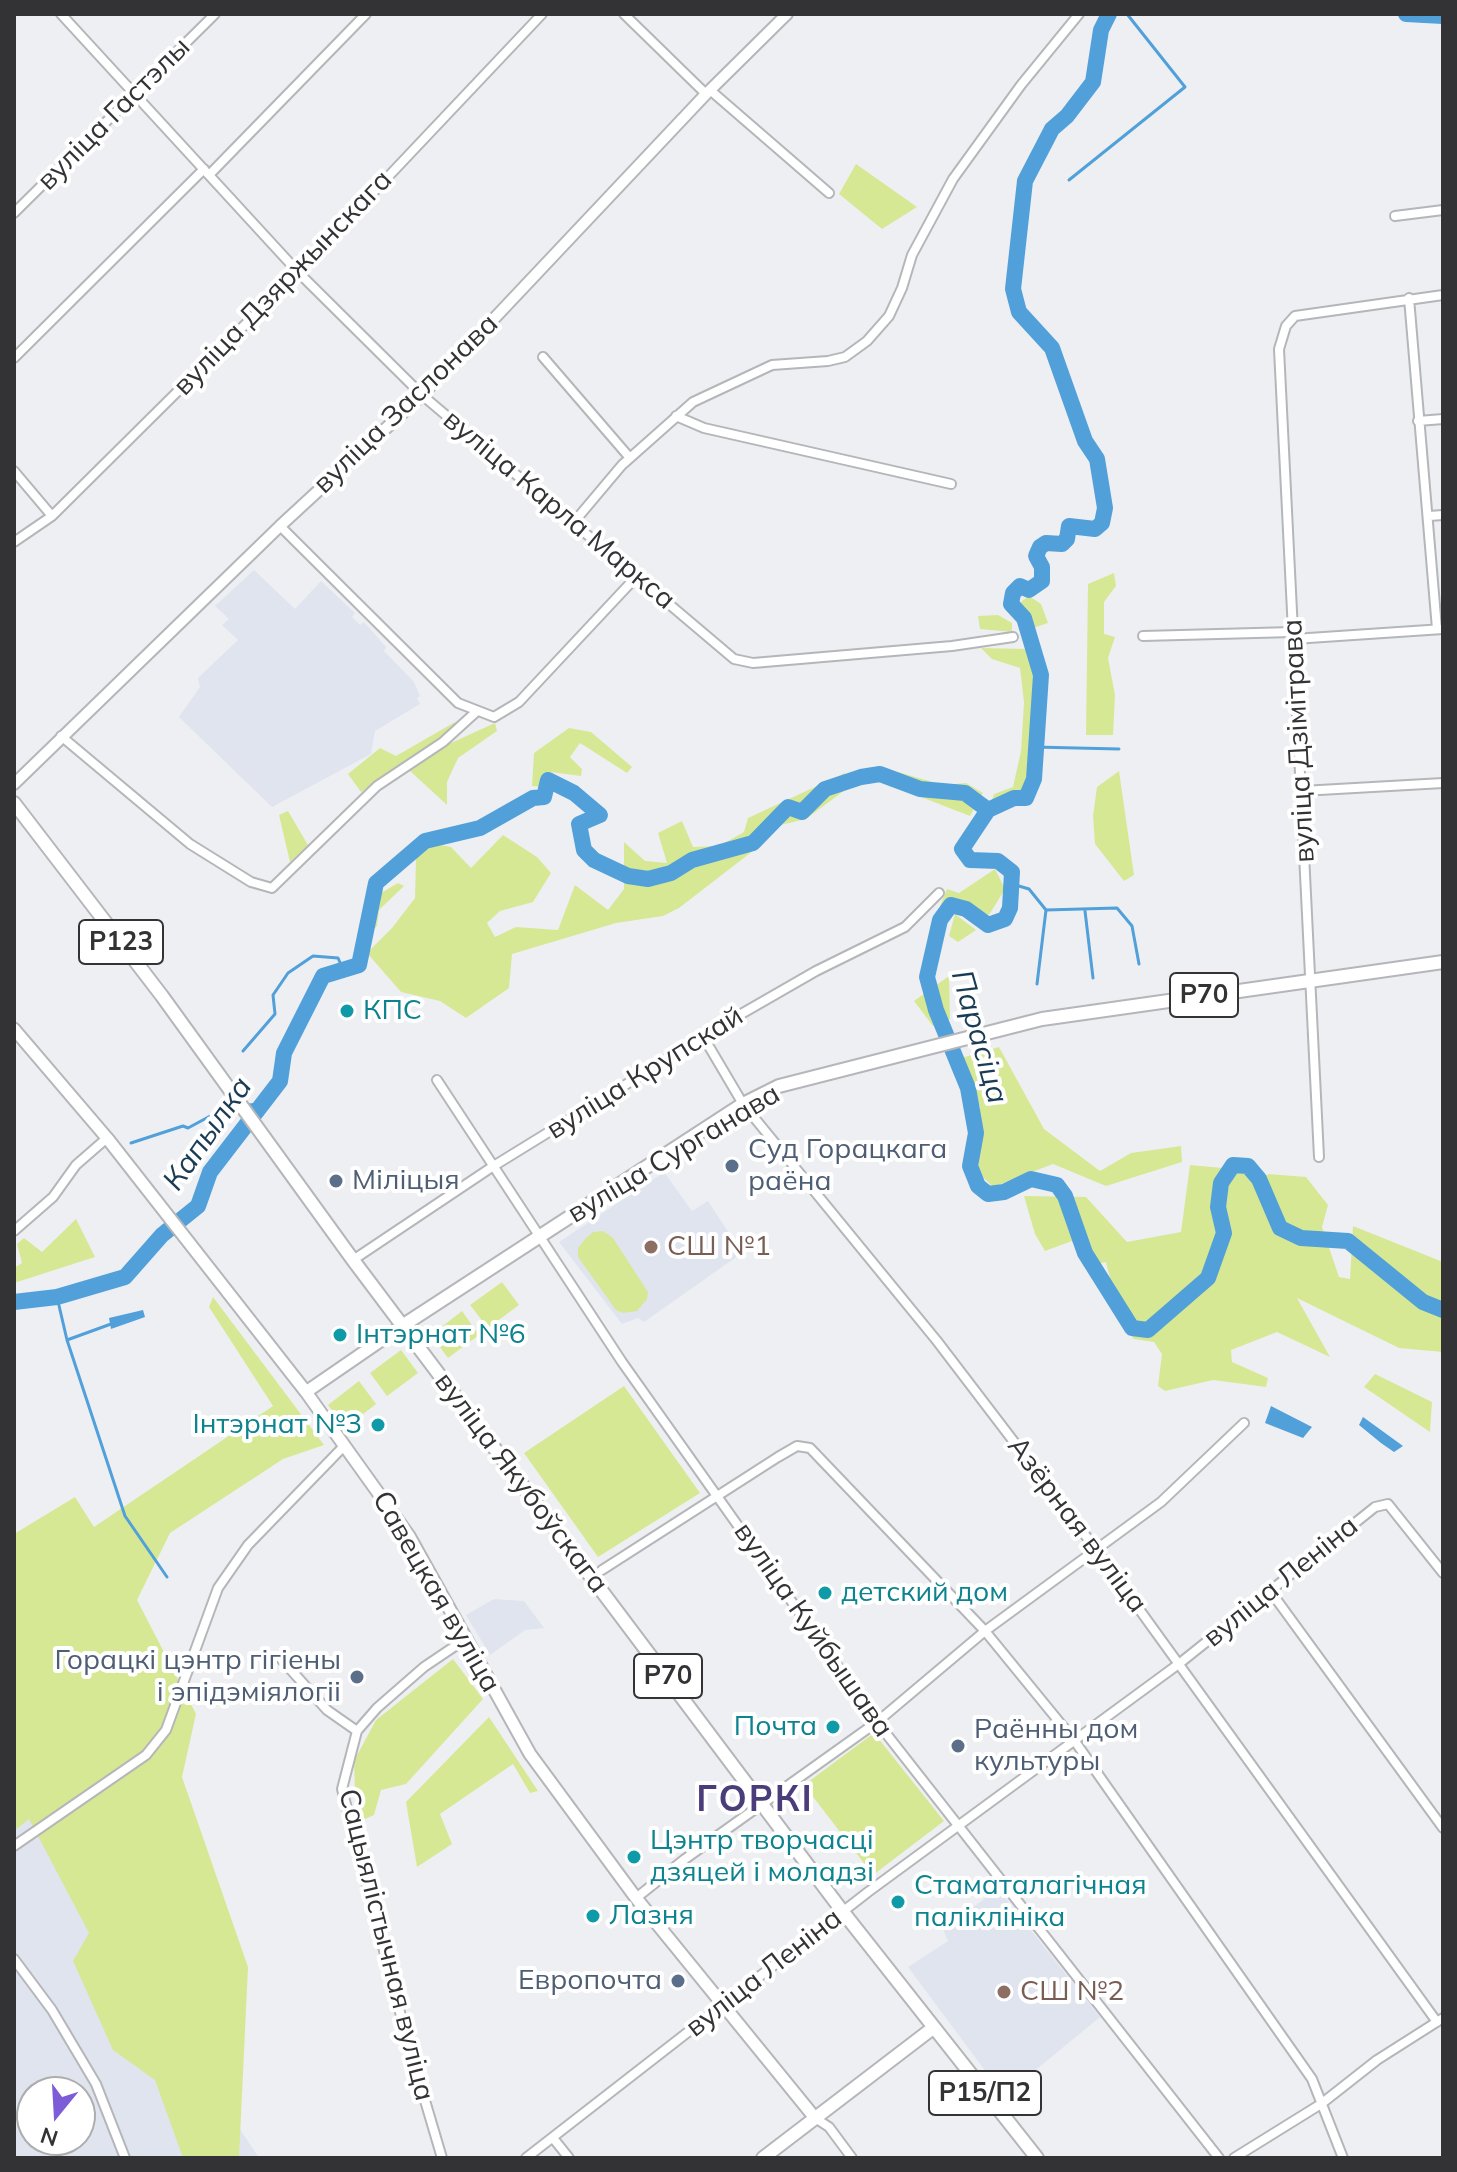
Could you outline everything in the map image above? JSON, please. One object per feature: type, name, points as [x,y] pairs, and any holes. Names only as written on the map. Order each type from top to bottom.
[{"type":"main road","name":"вуліца Якубоўскага","points":[[14,803],[843,1912],[1037,2158]]},
{"type":"main road","name":"вуліца Сурганава","points":[[402,1326],[743,1104],[779,1086],[1042,1019],[1443,962]]},
{"type":"main road","name":"Савецкая вуліца","points":[[14,1029],[107,1138],[345,1445],[409,1536],[530,1754],[636,1898],[815,2118]]},
{"type":"main road","points":[[306,1392],[402,1326]]},
{"type":"main road","points":[[763,2158],[933,2028]]},
{"type":"street","name":"вуліца Карла Маркса","points":[[61,14],[298,272],[422,395],[734,659],[753,663],[952,646],[1013,637]]},
{"type":"street","name":"вуліца Гастэлы","points":[[14,213],[215,14]]},
{"type":"street","points":[[14,358],[366,14]]},
{"type":"street","name":"вуліца Дзяржынскага","points":[[14,542],[52,516],[298,272],[542,14]]},
{"type":"street","points":[[624,14],[708,92],[829,193]]},
{"type":"street","name":"вуліца Заслонава","points":[[14,784],[280,526],[422,395],[708,92],[787,14]]},
{"type":"street","points":[[574,522],[630,458],[693,402],[772,365],[845,357],[867,341],[889,316],[912,255],[953,179],[1021,85],[1079,14]]},
{"type":"street","points":[[1395,216],[1443,210]]},
{"type":"street","points":[[1143,636],[1294,635],[1440,629],[1418,421],[1409,298],[1443,295]]},
{"type":"street","name":"вуліца Дзімітрава","points":[[1319,1157],[1279,349],[1286,326],[1295,316],[1409,298]]},
{"type":"street","points":[[543,357],[630,458]]},
{"type":"street","points":[[676,416],[704,428],[951,484]]},
{"type":"street","points":[[1418,421],[1443,419]]},
{"type":"street","points":[[14,471],[52,516]]},
{"type":"street","points":[[1429,516],[1443,515]]},
{"type":"street","points":[[280,526],[436,684],[458,703],[494,717],[519,702],[637,576]]},
{"type":"street","points":[[61,736],[190,844],[251,882],[272,888],[377,786],[443,742],[476,712]]},
{"type":"street","points":[[1302,791],[1443,783]]},
{"type":"street","name":"вуліца Крупскай","points":[[353,1260],[492,1167],[704,1038],[816,971],[905,927],[939,893]]},
{"type":"street","name":"Азёрная вуліца","points":[[704,1038],[743,1104],[937,1341],[1095,1548],[1440,2020]]},
{"type":"street","name":"вуліца Куйбышава","points":[[437,1080],[622,1362],[877,1722],[1219,2158]]},
{"type":"street","points":[[14,1231],[53,1197],[76,1165],[107,1138]]},
{"type":"street","points":[[636,1898],[685,1859],[877,1722],[985,1631],[1161,1502],[1244,1423]]},
{"type":"street","points":[[14,1846],[146,1755],[166,1730],[218,1588],[248,1545],[345,1445]]},
{"type":"street","points":[[602,1570],[797,1446],[810,1448],[985,1631],[1074,1740],[1312,2079],[1343,2158]]},
{"type":"street","name":"вуліца Леніна","points":[[526,2158],[843,1912],[1180,1663],[1375,1507],[1388,1504],[1443,1573]]},
{"type":"street","points":[[1271,1592],[1443,1828]]},
{"type":"street","name":"Сацыялістычная вуліца","points":[[442,2158],[408,2043],[342,1789],[357,1731],[377,1708],[424,1667],[464,1640]]},
{"type":"street","points":[[282,1660],[327,1710],[357,1731]]},
{"type":"street","points":[[14,1959],[61,2024],[96,2084],[125,2158]]},
{"type":"street","points":[[1234,2158],[1321,2104],[1377,2060],[1440,2020]]},
{"type":"street","name":"Савецкая вуліца","points":[[815,2118],[829,2127],[852,2158]]},
{"type":"street","points":[[553,2138],[569,2158]]},
{"type":"shaded area","points":[[254,570],[295,609],[321,581],[355,613],[352,617],[360,625],[364,622],[386,647],[384,651],[414,682],[420,696],[417,698],[420,704],[375,731],[371,754],[272,807],[179,717],[200,687],[198,678],[238,640],[222,625],[229,619],[215,606]]},
{"type":"shaded area","name":"СШ №1","points":[[664,1172],[692,1211],[708,1201],[742,1253],[644,1322],[638,1318],[622,1324],[559,1242]]},
{"type":"shaded area","points":[[14,1536],[108,1928],[259,2158],[14,2158]]},
{"type":"shaded area","points":[[494,1599],[524,1601],[544,1628],[525,1630],[490,1655],[466,1615]]},
{"type":"shaded area","name":"СШ №2","points":[[998,1889],[1100,2017],[1004,2096],[908,1967],[948,1941],[943,1929]]},
{"type":"green space","points":[[856,164],[917,207],[882,229],[839,194]]},
{"type":"green space","points":[[1114,573],[1116,586],[1104,602],[1104,634],[1115,637],[1108,658],[1115,695],[1113,735],[1086,735],[1088,584]]},
{"type":"green space","points":[[1029,596],[1041,604],[1048,623],[1033,628],[1031,619],[1018,604]]},
{"type":"green space","points":[[998,615],[1012,623],[1012,632],[980,629],[978,616]]},
{"type":"green space","points":[[981,648],[1026,649],[1036,674],[1030,781],[1024,795],[1009,796],[991,803],[994,794],[1013,787],[1021,751],[1024,702],[1020,668],[992,659]]},
{"type":"green space","points":[[455,722],[458,726],[361,792],[348,774],[380,748],[396,756]]},
{"type":"green space","points":[[495,723],[497,731],[458,758],[447,782],[447,805],[409,770],[440,748]]},
{"type":"green space","points":[[569,728],[591,732],[632,767],[627,773],[580,743],[570,757],[582,769],[581,776],[550,772],[540,787],[532,786],[534,753]]},
{"type":"green space","points":[[891,770],[943,785],[966,783],[983,793],[970,816],[885,783]]},
{"type":"green space","points":[[1119,771],[1134,875],[1124,881],[1095,844],[1093,816],[1097,787]]},
{"type":"green space","points":[[845,773],[845,790],[806,819],[772,827],[758,847],[679,908],[663,916],[616,923],[512,954],[509,988],[466,1018],[440,1001],[401,992],[367,953],[415,898],[416,858],[431,843],[451,847],[471,868],[503,835],[537,857],[551,873],[533,902],[500,911],[487,923],[495,937],[516,927],[558,930],[575,885],[608,910],[624,889],[624,842],[645,861],[667,863],[658,833],[682,821],[693,847],[719,846],[744,832],[748,818]]},
{"type":"green space","points":[[288,811],[308,845],[290,862],[279,815]]},
{"type":"green space","points":[[995,869],[1005,889],[989,915],[954,900],[940,906],[947,889],[959,893]]},
{"type":"green space","points":[[398,883],[404,886],[379,910],[377,926],[371,932],[376,896]]},
{"type":"green space","points":[[955,914],[976,930],[958,942],[949,936]]},
{"type":"green space","points":[[949,976],[950,1019],[933,1026],[914,1001]]},
{"type":"green space","points":[[999,1047],[1044,1129],[1100,1171],[1131,1153],[1181,1146],[1182,1162],[1106,1186],[1053,1164],[993,1187],[978,1172],[980,1107],[958,1059]]},
{"type":"green space","points":[[1190,1165],[1244,1170],[1254,1181],[1269,1174],[1306,1177],[1328,1205],[1322,1227],[1339,1277],[1350,1279],[1353,1226],[1443,1262],[1443,1352],[1399,1348],[1297,1298],[1330,1357],[1277,1332],[1231,1350],[1232,1362],[1268,1378],[1266,1387],[1213,1380],[1165,1391],[1158,1386],[1162,1354],[1154,1342],[1134,1339],[1121,1323],[1106,1262],[1084,1267],[1072,1241],[1045,1251],[1035,1234],[1024,1196],[1086,1197],[1127,1242],[1181,1232]]},
{"type":"green space","points":[[76,1219],[95,1257],[14,1283],[14,1268],[22,1263],[17,1244],[24,1238],[42,1252]]},
{"type":"green space","points":[[603,1231],[613,1238],[648,1292],[647,1299],[637,1311],[623,1313],[616,1310],[578,1257],[578,1248],[585,1239],[593,1232]]},
{"type":"green space","points":[[502,1282],[519,1305],[488,1328],[470,1305]]},
{"type":"green space","points":[[213,1297],[324,1445],[283,1459],[170,1533],[137,1600],[196,1714],[182,1777],[248,1967],[239,2158],[183,2158],[155,2080],[113,2050],[73,1961],[89,1933],[29,1819],[14,1831],[14,1534],[75,1497],[94,1527],[273,1406],[209,1307]]},
{"type":"green space","points":[[462,1311],[479,1335],[448,1358],[431,1335]]},
{"type":"green space","points":[[401,1350],[418,1373],[387,1396],[370,1373]]},
{"type":"green space","points":[[1375,1374],[1432,1402],[1430,1432],[1364,1387]]},
{"type":"green space","points":[[359,1381],[376,1404],[345,1428],[328,1405]]},
{"type":"green space","points":[[624,1386],[700,1493],[598,1557],[524,1453]]},
{"type":"green space","points":[[453,1659],[483,1699],[406,1784],[381,1790],[374,1815],[356,1823],[354,1761],[376,1720]]},
{"type":"green space","points":[[489,1717],[538,1791],[530,1793],[513,1764],[440,1814],[452,1844],[417,1867],[406,1802]]},
{"type":"green space","points":[[874,1733],[944,1821],[873,1875],[804,1785]]},
{"type":"water","points":[[143,1310],[145,1317],[111,1329],[109,1318]]},
{"type":"water","points":[[1271,1406],[1312,1427],[1303,1438],[1265,1423]]},
{"type":"water","points":[[1363,1417],[1403,1446],[1394,1452],[1381,1443],[1359,1425]]},
{"type":"waterway","name":"Парасіца","points":[[1109,14],[1101,30],[1093,82],[1067,116],[1052,129],[1025,181],[1013,289],[1019,312],[1052,348],[1085,441],[1097,459],[1105,508],[1102,523],[1095,529],[1069,526],[1067,539],[1062,544],[1046,543],[1040,547],[1036,556],[1042,567],[1042,581],[1029,590],[1020,586],[1013,593],[1011,604],[1024,618],[1041,675],[1034,779],[1026,798],[1014,798],[988,810],[962,849],[970,860],[998,861],[1012,872],[1010,908],[1005,919],[988,925],[966,909],[951,905],[940,920],[927,977],[936,1010],[968,1088],[976,1133],[970,1166],[978,1186],[988,1194],[1004,1192],[1031,1179],[1057,1185],[1065,1196],[1085,1253],[1132,1328],[1148,1330],[1208,1278],[1224,1233],[1218,1207],[1221,1183],[1233,1165],[1248,1166],[1259,1179],[1280,1228],[1301,1238],[1348,1241],[1423,1302],[1443,1310]]},
{"type":"waterway","points":[[1069,180],[1185,87],[1127,14]]},
{"type":"waterway","name":"Парасіца","points":[[1406,14],[1443,16]]},
{"type":"waterway","points":[[1034,747],[1119,749]]},
{"type":"waterway","name":"Капылка","points":[[14,1302],[57,1297],[125,1277],[162,1235],[198,1206],[210,1172],[280,1081],[284,1053],[323,976],[359,965],[376,883],[425,841],[480,828],[533,798],[544,797],[548,780],[574,793],[600,815],[579,824],[584,850],[594,860],[628,876],[648,879],[671,873],[692,860],[753,843],[788,807],[802,812],[825,789],[861,777],[880,774],[920,789],[965,793],[988,810]]},
{"type":"waterway","points":[[1012,884],[1029,889],[1046,910],[1117,908],[1132,926],[1139,964]]},
{"type":"waterway","points":[[1037,984],[1046,910]]},
{"type":"waterway","points":[[1085,911],[1093,978]]},
{"type":"waterway","points":[[243,1051],[275,1014],[273,995],[288,973],[313,956],[338,958],[343,969]]},
{"type":"waterway","points":[[248,1105],[261,1104]]},
{"type":"waterway","points":[[131,1143],[183,1126],[188,1128],[227,1107],[236,1106]]},
{"type":"waterway","points":[[57,1297],[67,1340],[125,1516],[167,1577]]},
{"type":"waterway","points":[[67,1340],[111,1324]]},
{"type":"place","name":"КПС","points":[[347,1011]]},
{"type":"place","name":"Суд Горацкага раёна","points":[[732,1166]]},
{"type":"place","name":"Міліцыя","points":[[336,1181]]},
{"type":"place","name":"СШ №1","points":[[651,1247]]},
{"type":"place","name":"Інтэрнат №6","points":[[340,1335]]},
{"type":"place","name":"Інтэрнат №3","points":[[378,1425]]},
{"type":"place","name":"детский дом","points":[[825,1593]]},
{"type":"place","name":"Горацкі цэнтр гігіены і эпідэміялогіі","points":[[357,1677]]},
{"type":"place","name":"Почта","points":[[833,1727]]},
{"type":"place","name":"Раённы дом культуры","points":[[958,1746]]},
{"type":"place","name":"Цэнтр творчасці дзяцей і моладзі","points":[[634,1857]]},
{"type":"place","name":"Стаматалагічная паліклініка","points":[[898,1902]]},
{"type":"place","name":"Лазня","points":[[593,1916]]},
{"type":"place","name":"Европочта","points":[[678,1981]]},
{"type":"place","name":"СШ №2","points":[[1004,1992]]},
{"type":"district","name":"ГОРКІ","points":[[755,1800]]}]
